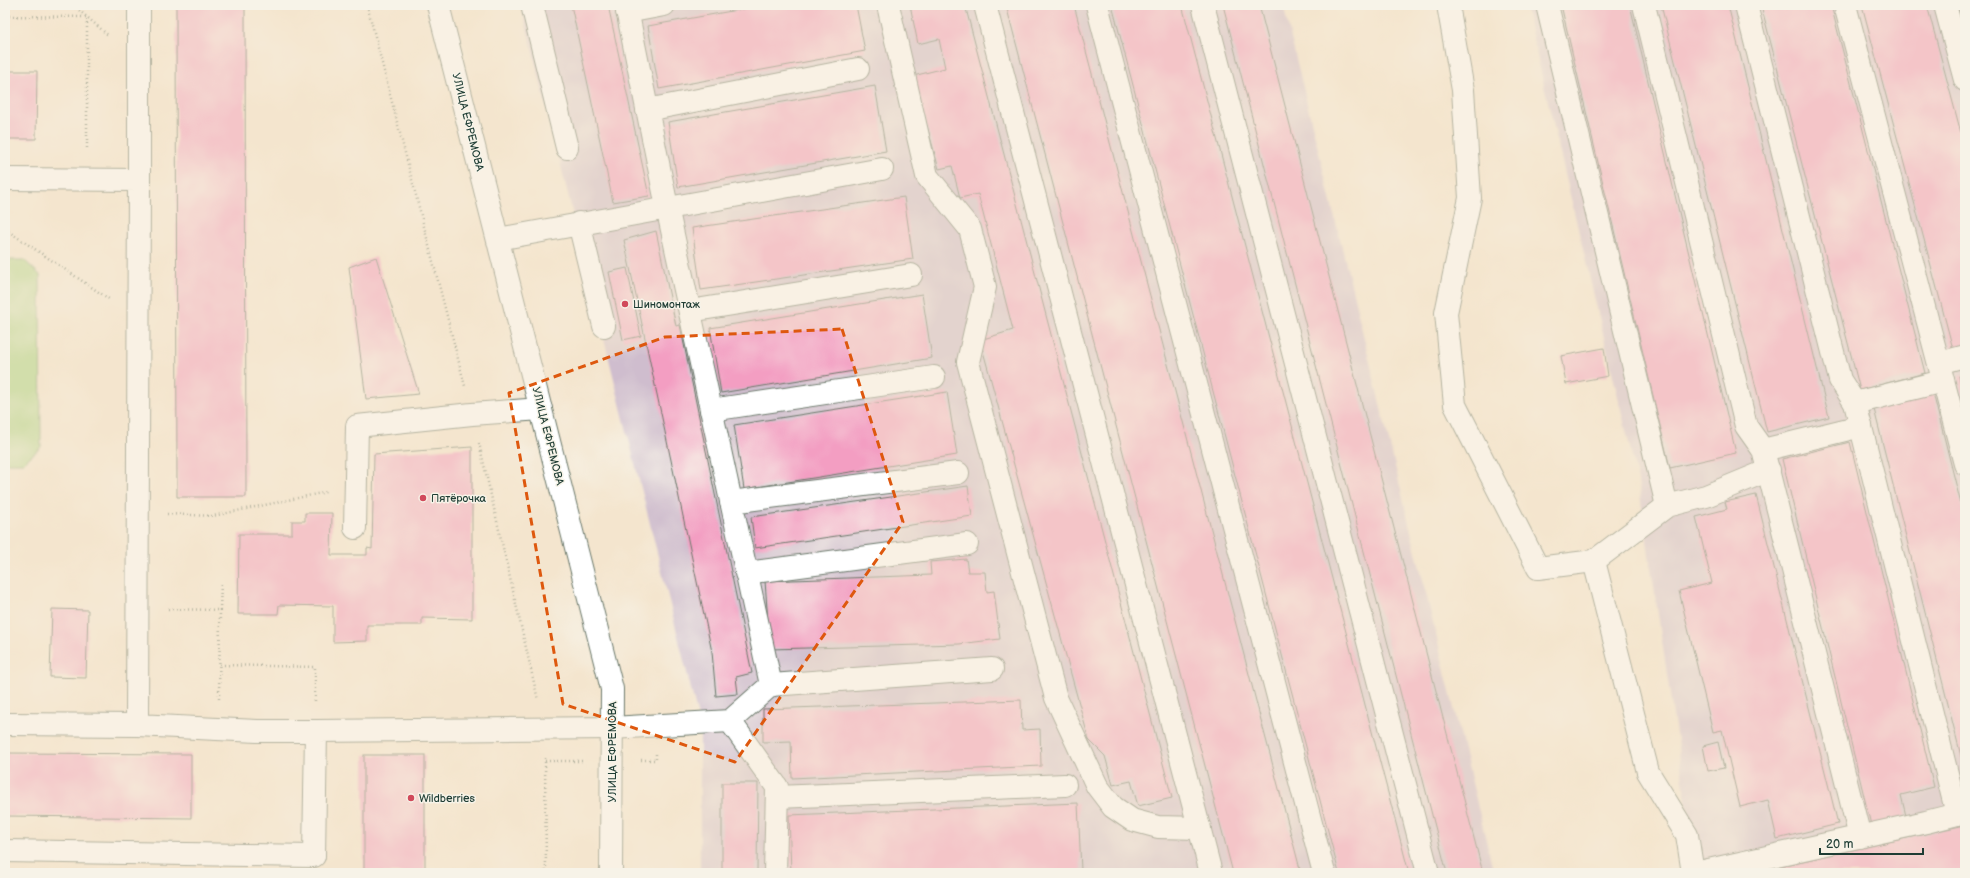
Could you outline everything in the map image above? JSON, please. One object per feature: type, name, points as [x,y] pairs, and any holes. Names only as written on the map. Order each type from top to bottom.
[{"type":"street","points":[[137,725],[139,5]]},
{"type":"street","name":"УЛИЦА ЕФРЕМОВА","points":[[438,5],[612,689],[611,873]]},
{"type":"street","points":[[532,5],[567,148]]},
{"type":"street","points":[[664,5],[627,9],[667,207],[771,685]]},
{"type":"street","points":[[888,5],[927,176],[970,228],[985,287],[968,362],[1056,698],[1097,786],[1113,807],[1132,820],[1158,827],[1200,828]]},
{"type":"street","points":[[985,5],[1211,873]]},
{"type":"street","points":[[1097,5],[1324,873]]},
{"type":"street","points":[[1203,5],[1428,873]]},
{"type":"street","points":[[1448,5],[1464,90],[1470,198],[1446,313],[1455,405],[1538,568],[1594,561],[1667,506],[1706,496],[1766,460],[1861,426]]},
{"type":"street","points":[[1546,5],[1667,506]]},
{"type":"street","points":[[1644,5],[1746,426],[1766,460],[1860,836]]},
{"type":"street","points":[[1594,561],[1648,772],[1687,835],[1694,873],[1961,813],[1855,402],[1840,380],[1746,5]]},
{"type":"street","points":[[1845,5],[1965,464]]},
{"type":"street","points":[[1945,5],[1965,80]]},
{"type":"street","points":[[647,110],[858,69]]},
{"type":"street","points":[[498,239],[579,223],[882,169]]},
{"type":"street","points":[[5,179],[139,180]]},
{"type":"street","points":[[579,223],[604,326]]},
{"type":"street","points":[[690,311],[911,274]]},
{"type":"street","points":[[1855,402],[1941,372],[1965,356]]},
{"type":"street","points":[[711,410],[934,377]]},
{"type":"street","points":[[355,528],[357,426],[472,414],[541,410]]},
{"type":"street","points":[[731,502],[958,473]]},
{"type":"street","points":[[746,573],[967,544]]},
{"type":"street","points":[[5,724],[137,725],[219,729],[316,731],[612,728],[730,721],[771,685],[992,669]]},
{"type":"street","points":[[730,721],[777,787],[776,873]]},
{"type":"street","points":[[5,851],[314,864],[316,731]]},
{"type":"street","points":[[777,796],[1065,785]]},
{"type":"path","points":[[73,5],[139,63]]},
{"type":"path","points":[[5,16],[86,17]]},
{"type":"path","points":[[86,17],[87,180]]},
{"type":"path","points":[[5,229],[138,318]]},
{"type":"path","points":[[166,514],[213,516],[355,486]]},
{"type":"path","points":[[219,729],[221,582]]},
{"type":"path","points":[[137,608],[220,610]]},
{"type":"path","points":[[220,665],[315,667],[315,704]]},
{"type":"highlighted area","points":[[842,329],[903,522],[735,762],[563,704],[509,393],[665,337]]},
{"type":"shaded area","points":[[521,5],[1283,5],[1494,873],[700,873],[700,725]]},
{"type":"shaded area","points":[[1525,5],[1965,5],[1965,873],[1697,873],[1638,481]]},
{"type":"green space","points":[[5,260],[24,260],[40,275],[41,447],[23,463],[5,463]]},
{"type":"building","points":[[176,5],[245,5],[246,497],[177,497]]},
{"type":"building","points":[[571,5],[608,5],[649,196],[613,202]]},
{"type":"building","points":[[765,5],[856,5],[865,51],[659,89],[648,26]]},
{"type":"building","points":[[910,5],[965,5],[1172,798],[1138,806],[1131,781],[1113,785],[1105,756],[1089,740],[980,340],[1013,330],[978,194],[960,198],[952,166],[939,169],[913,76],[945,68],[939,39],[918,44]]},
{"type":"building","points":[[1006,5],[1074,5],[1301,873],[1233,873]]},
{"type":"building","points":[[1112,5],[1182,5],[1409,873],[1339,873]]},
{"type":"building","points":[[1223,5],[1259,5],[1483,873],[1447,873]]},
{"type":"building","points":[[1561,5],[1630,5],[1736,453],[1670,468]]},
{"type":"building","points":[[1661,5],[1728,5],[1829,417],[1767,432]]},
{"type":"building","points":[[1761,5],[1831,5],[1925,373],[1860,390]]},
{"type":"building","points":[[1862,5],[1927,5],[1965,148],[1965,346],[1953,349]]},
{"type":"building","points":[[1958,5],[1965,5],[1965,29]]},
{"type":"building","points":[[5,71],[37,71],[36,139],[5,139]]},
{"type":"building","points":[[875,86],[886,151],[678,187],[668,122]]},
{"type":"building","points":[[904,197],[913,259],[701,290],[692,228]]},
{"type":"building","points":[[656,231],[676,326],[680,325],[752,673],[736,677],[738,694],[716,696],[712,652],[624,240]]},
{"type":"building","points":[[376,257],[419,394],[366,399],[349,267]]},
{"type":"building","name":"Шиномонтаж","points":[[627,268],[641,336],[623,340],[609,272]]},
{"type":"building","points":[[922,294],[932,358],[721,393],[710,328]]},
{"type":"building","points":[[1604,348],[1608,376],[1566,384],[1561,356]]},
{"type":"building","points":[[1965,375],[1965,400],[1964,400],[1959,376]]},
{"type":"building","points":[[947,392],[957,455],[744,489],[734,425]]},
{"type":"building","points":[[1933,393],[1965,520],[1964,768],[1874,409]]},
{"type":"building","points":[[1850,442],[1934,787],[1901,795],[1906,816],[1871,825],[1782,459]]},
{"type":"building","points":[[472,447],[472,619],[422,618],[422,625],[367,625],[367,641],[333,642],[333,606],[279,605],[278,614],[238,614],[239,534],[292,534],[292,521],[305,521],[305,513],[332,513],[331,555],[367,555],[367,548],[372,549],[374,454]]},
{"type":"building","points":[[968,486],[972,516],[755,548],[751,517]]},
{"type":"building","points":[[1756,495],[1838,824],[1777,839],[1768,800],[1740,807],[1722,730],[1713,732],[1679,591],[1712,583],[1696,517],[1727,509],[1725,502]]},
{"type":"building","points":[[966,559],[968,572],[985,572],[987,592],[994,591],[1000,639],[959,644],[770,649],[765,581],[931,575],[930,562]]},
{"type":"building","points":[[52,609],[88,610],[86,678],[50,677]]},
{"type":"building","points":[[1021,700],[1022,730],[1040,729],[1041,766],[792,778],[791,741],[763,742],[763,709]]},
{"type":"building","points":[[1718,742],[1724,768],[1708,771],[1703,746]]},
{"type":"building","points":[[5,753],[191,754],[191,818],[5,816]]},
{"type":"building","points":[[364,755],[425,755],[425,873],[364,873]]},
{"type":"building","points":[[722,783],[758,783],[757,873],[722,873]]},
{"type":"building","points":[[1078,803],[1081,871],[1027,873],[791,873],[789,815]]},
{"type":"building","points":[[1965,825],[1965,873],[1758,873],[1758,871]]},
{"type":"place","name":"Шиномонтаж","points":[[625,304]]},
{"type":"place","name":"Пятёрочка","points":[[423,498]]},
{"type":"place","name":"Wildberries","points":[[411,798]]}]
